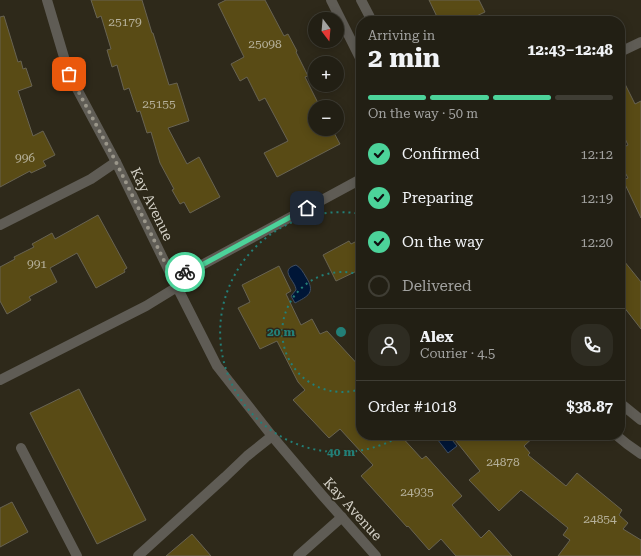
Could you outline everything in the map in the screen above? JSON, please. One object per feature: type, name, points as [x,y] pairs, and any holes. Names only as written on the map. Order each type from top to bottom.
[{"type":"street","name":"Kay Avenue","points":[[47,0],[69,74],[116,162],[217,366],[272,436],[376,556]]},
{"type":"street","points":[[331,0],[356,50]]},
{"type":"street","points":[[361,0],[369,16]]},
{"type":"street","points":[[625,50],[641,42]]},
{"type":"street","points":[[0,225],[91,179],[116,162]]},
{"type":"street","points":[[172,277],[200,266],[356,182]]},
{"type":"street","points":[[0,380],[146,306],[177,287]]},
{"type":"street","points":[[625,407],[641,420]]},
{"type":"street","points":[[138,556],[225,478],[247,456],[272,436]]},
{"type":"street","points":[[622,440],[641,454]]},
{"type":"street","points":[[21,448],[77,556]]},
{"type":"street","points":[[298,556],[342,517]]},
{"type":"water","points":[[296,265],[301,269],[309,282],[310,290],[307,296],[295,303],[291,296],[296,290],[289,276],[288,270]]},
{"type":"water","points":[[438,440],[452,440],[457,446],[448,453]]},
{"type":"building","points":[[91,0],[142,0],[169,85],[177,83],[189,121],[168,128],[187,164],[199,157],[220,197],[190,213],[184,202],[180,204],[160,163],[151,132],[147,133],[140,111],[137,112],[129,88],[124,90],[117,65],[112,67],[107,50],[111,49],[101,16],[97,18]]},
{"type":"building","points":[[226,0],[265,0],[284,36],[288,34],[297,51],[296,52],[308,76],[305,77],[308,83],[308,92],[312,92],[316,100],[308,100],[308,136],[336,136],[340,144],[277,177],[264,153],[288,141],[265,98],[259,101],[247,77],[240,81],[231,64],[244,57],[218,4]]},
{"type":"building","points":[[429,0],[479,0],[485,12],[477,16],[437,16]]},
{"type":"building","points":[[4,16],[18,62],[21,61],[23,69],[26,68],[32,86],[18,91],[33,136],[43,131],[55,155],[43,161],[46,166],[31,173],[30,171],[0,187],[0,17]]},
{"type":"building","points":[[625,84],[635,104],[641,101],[641,218],[625,184],[625,179],[628,178],[625,172],[625,146],[628,145],[625,139]]},
{"type":"building","points":[[98,215],[127,268],[124,270],[125,272],[96,288],[77,253],[50,268],[57,282],[29,297],[31,300],[7,314],[0,301],[0,267],[15,259],[14,257],[34,247],[32,244],[52,233],[55,239]]},
{"type":"building","points":[[349,241],[351,244],[356,242],[356,271],[336,281],[323,255]]},
{"type":"building","points":[[625,262],[641,282],[641,329],[625,308]]},
{"type":"building","points":[[279,266],[291,291],[286,294],[301,325],[312,319],[320,334],[327,331],[356,363],[356,440],[405,440],[422,459],[426,456],[462,496],[452,505],[481,538],[489,530],[512,556],[456,556],[441,539],[429,550],[361,476],[373,465],[340,429],[329,438],[293,400],[305,390],[298,382],[277,341],[260,349],[238,308],[250,302],[242,285]]},
{"type":"building","points":[[79,389],[146,520],[97,544],[30,413]]},
{"type":"building","points":[[455,440],[531,440],[524,446],[530,453],[528,455],[566,486],[577,473],[622,510],[619,515],[628,523],[623,529],[641,540],[641,556],[558,556],[570,540],[563,535],[568,528],[521,490],[499,511],[469,480],[480,471]]},
{"type":"building","points":[[12,502],[28,532],[0,547],[0,508]]},
{"type":"building","points":[[192,534],[211,556],[166,556]]},
{"type":"way so far","points":[[69,74],[116,162],[172,277],[185,272]]},
{"type":"route","points":[[185,272],[200,266],[307,208]]}]
